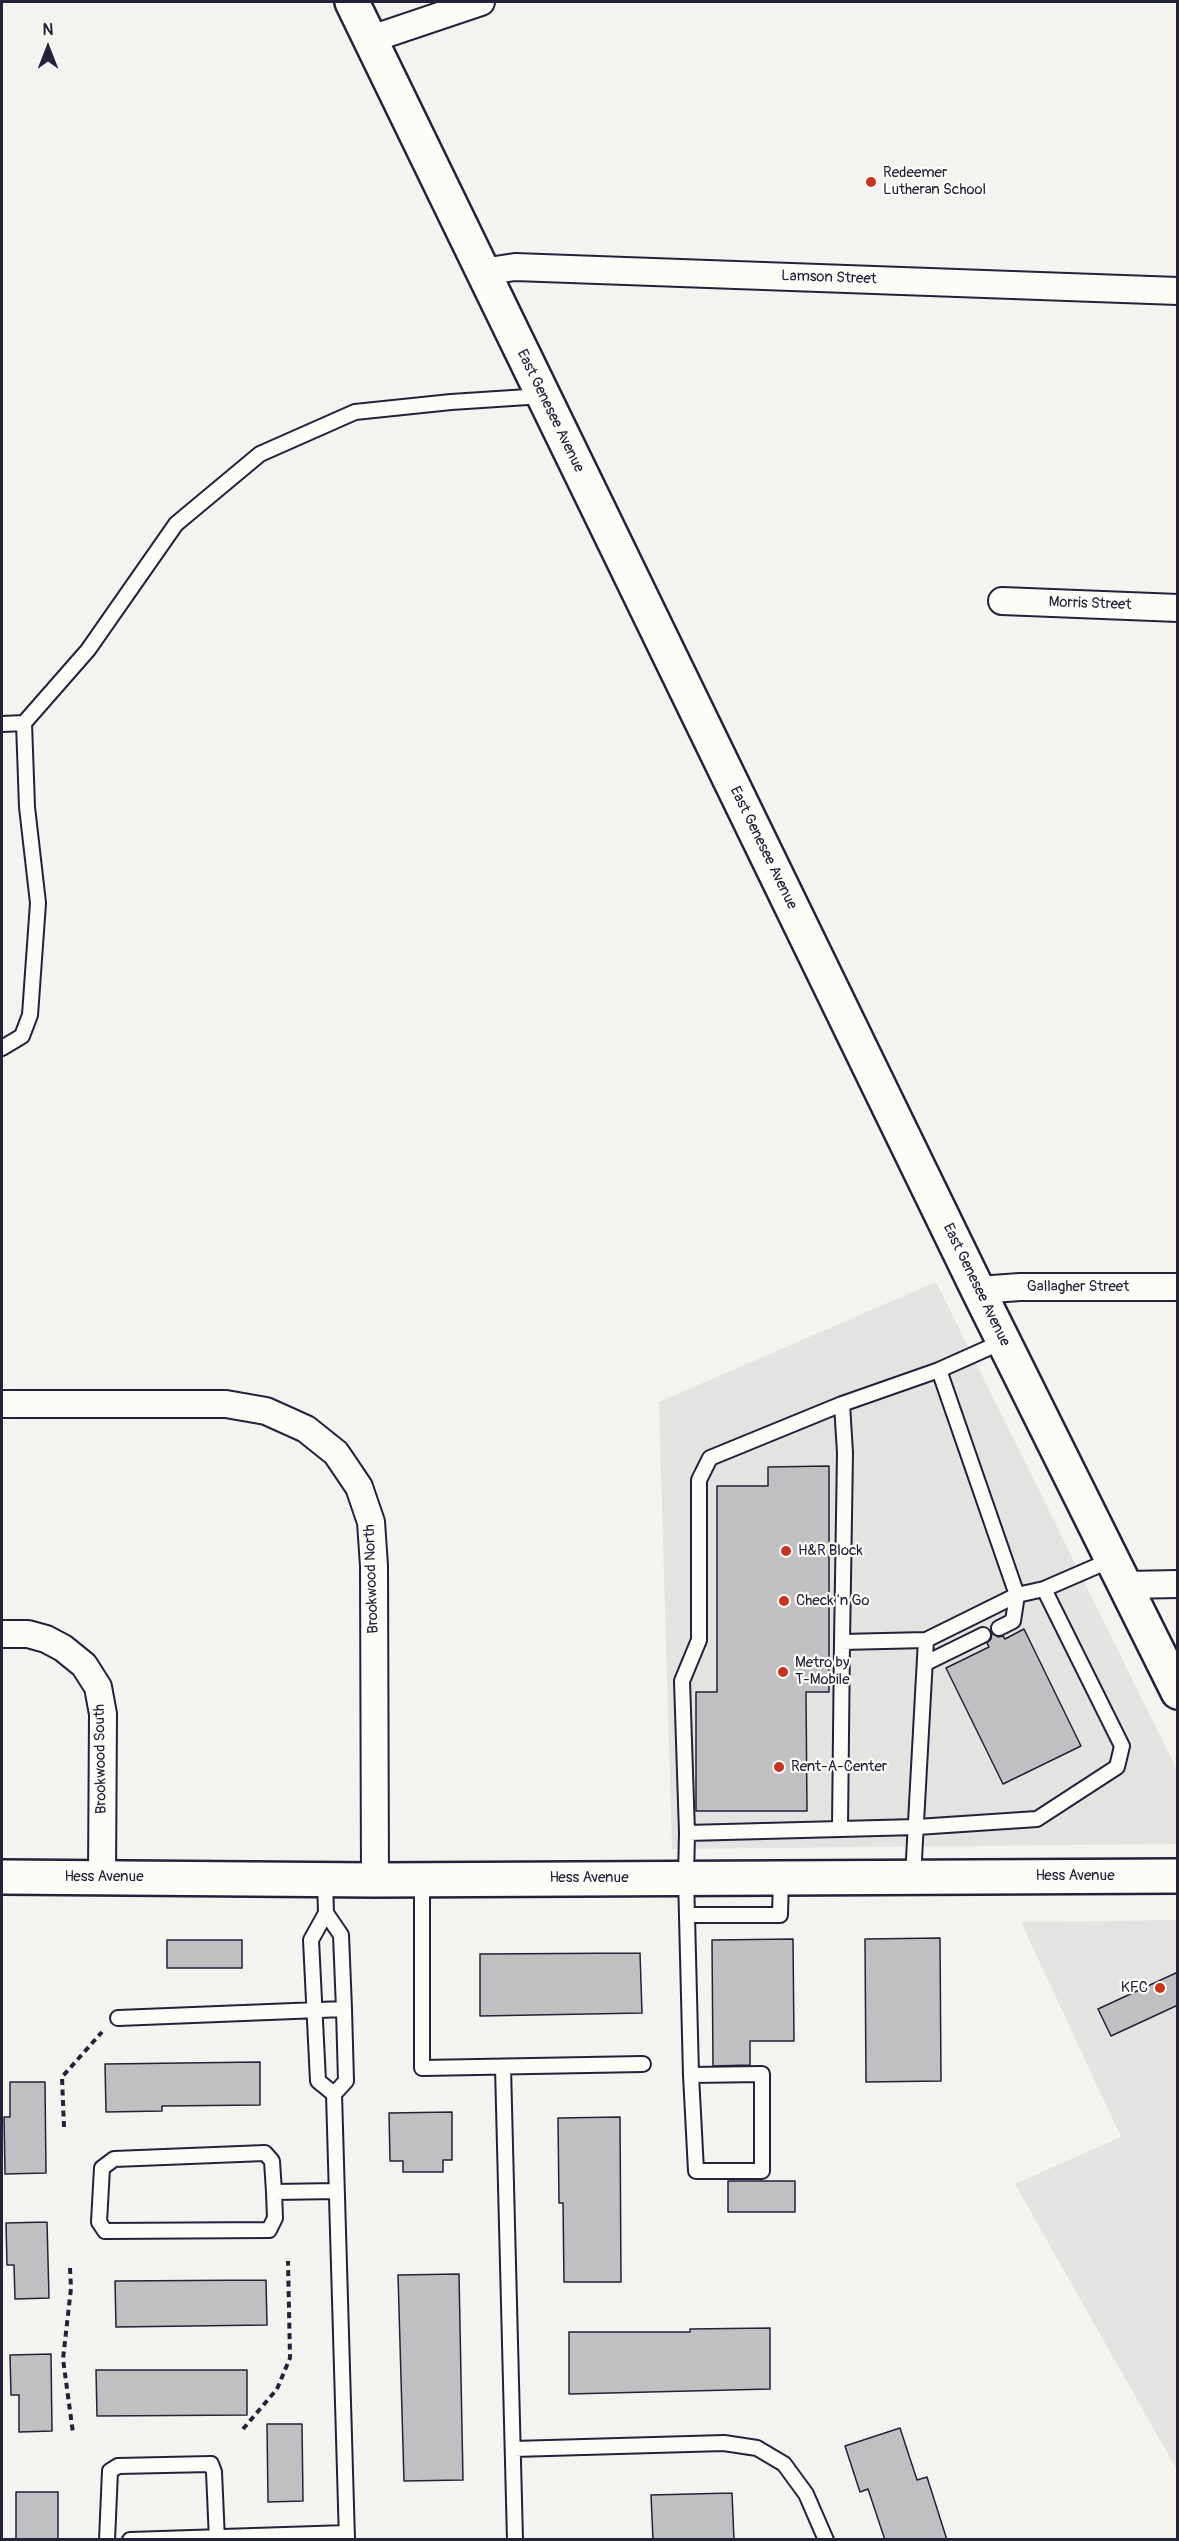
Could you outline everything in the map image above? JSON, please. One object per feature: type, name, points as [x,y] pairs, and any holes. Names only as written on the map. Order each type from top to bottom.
[{"type":"main road","name":"East Genesee Avenue","points":[[352,2],[978,1290],[1178,1692]]},
{"type":"main road","name":"Hess Avenue","points":[[2,1877],[422,1880],[1178,1876]]},
{"type":"street","points":[[370,39],[480,2]]},
{"type":"street","name":"Lamson Street","points":[[482,272],[515,267],[1178,291]]},
{"type":"street","name":"Morris Street","points":[[1002,601],[1178,608]]},
{"type":"street","name":"Gallagher Street","points":[[978,1290],[1020,1287],[1178,1287]]},
{"type":"street","name":"Brookwood North","points":[[2,1404],[226,1404],[266,1411],[306,1429],[336,1453],[359,1487],[371,1522],[374,1578],[375,1880]]},
{"type":"street","points":[[1118,1573],[1178,1584]]},
{"type":"street","name":"Brookwood South","points":[[2,1634],[28,1634],[46,1639],[63,1648],[84,1665],[98,1687],[103,1714],[102,1877]]},
{"type":"lane","points":[[2,1048],[22,1035],[30,1016],[38,903],[27,807],[24,723],[88,650],[176,524],[260,454],[355,412],[451,402],[543,396]]},
{"type":"lane","points":[[2,724],[24,723]]},
{"type":"lane","points":[[691,2075],[762,2074],[762,2171],[696,2171],[691,2075],[682,1681],[699,1640],[699,1480],[710,1458],[842,1404],[939,1370],[1004,1341]]},
{"type":"lane","points":[[939,1370],[1017,1595],[1013,1621],[999,1628]]},
{"type":"lane","points":[[840,1827],[845,1453],[842,1404]]},
{"type":"lane","points":[[842,1642],[926,1640],[1017,1595],[1118,1573]]},
{"type":"lane","points":[[687,1833],[840,1827],[917,1827],[1037,1819],[1117,1767],[1122,1746],[1044,1589]]},
{"type":"lane","points":[[926,1663],[983,1635]]},
{"type":"lane","points":[[913,1877],[926,1640]]},
{"type":"lane","points":[[688,1915],[780,1915],[781,1877]]},
{"type":"lane","points":[[325,1879],[326,1913],[311,1940],[318,2081],[334,2094]]},
{"type":"lane","points":[[422,1880],[422,2068],[643,2064]]},
{"type":"lane","points":[[130,2540],[347,2536],[334,2094],[346,2081],[344,2009],[341,1935],[326,1913]]},
{"type":"lane","points":[[118,2018],[344,2009]]},
{"type":"lane","points":[[503,2067],[515,2540]]},
{"type":"lane","points":[[265,2153],[272,2161],[274,2192],[275,2218],[270,2230],[105,2231],[99,2222],[102,2168],[114,2159],[265,2153]]},
{"type":"lane","points":[[274,2192],[336,2191]]},
{"type":"lane","points":[[514,2449],[724,2443],[756,2448],[784,2464],[806,2494],[826,2540]]},
{"type":"lane","points":[[106,2540],[110,2471],[118,2466],[211,2464],[214,2472],[217,2538]]},
{"type":"path","points":[[64,2127],[62,2077],[102,2032]]},
{"type":"path","points":[[243,2429],[277,2389],[291,2358],[288,2261]]},
{"type":"path","points":[[70,2268],[71,2288],[63,2359],[73,2433]]},
{"type":"shaded area","points":[[936,1282],[1177,1770],[1177,1844],[672,1849],[659,1402]]},
{"type":"shaded area","points":[[1177,1920],[1177,2470],[1015,2184],[1121,2137],[1021,1922]]},
{"type":"building","points":[[829,1466],[829,1692],[806,1692],[807,1811],[696,1811],[696,1692],[717,1692],[717,1486],[768,1486],[768,1467]]},
{"type":"building","points":[[1024,1629],[1081,1746],[1003,1784],[946,1668],[989,1647],[987,1643],[992,1633],[998,1637],[1003,1636],[1005,1639]]},
{"type":"building","points":[[940,1938],[941,2081],[866,2082],[865,1939]]},
{"type":"building","points":[[793,1939],[794,2041],[750,2041],[750,2065],[713,2066],[712,1940]]},
{"type":"building","points":[[167,1940],[242,1940],[242,1968],[167,1968]]},
{"type":"building","points":[[640,1953],[642,2013],[480,2016],[480,1954]]},
{"type":"building","name":"KFC","points":[[1178,1972],[1178,2005],[1111,2036],[1098,2009]]},
{"type":"building","points":[[260,2062],[260,2105],[162,2106],[162,2111],[106,2112],[105,2064]]},
{"type":"building","points":[[10,2082],[45,2082],[46,2173],[5,2174],[4,2117],[10,2117]]},
{"type":"building","points":[[452,2112],[452,2160],[443,2160],[443,2172],[403,2172],[403,2161],[390,2161],[389,2113]]},
{"type":"building","points":[[620,2117],[621,2282],[564,2282],[563,2203],[559,2203],[558,2118]]},
{"type":"building","points":[[728,2181],[795,2181],[795,2212],[728,2212]]},
{"type":"building","points":[[47,2222],[49,2298],[15,2299],[14,2265],[7,2265],[6,2223]]},
{"type":"building","points":[[459,2274],[463,2480],[404,2481],[398,2275]]},
{"type":"building","points":[[266,2280],[267,2325],[116,2327],[115,2281]]},
{"type":"building","points":[[770,2328],[770,2389],[569,2394],[569,2332],[690,2332],[690,2329]]},
{"type":"building","points":[[51,2354],[52,2431],[19,2432],[19,2395],[11,2395],[10,2355]]},
{"type":"building","points":[[96,2370],[247,2370],[247,2415],[97,2416]]},
{"type":"building","points":[[267,2424],[302,2424],[303,2501],[268,2502]]},
{"type":"building","points":[[900,2428],[917,2480],[927,2477],[947,2540],[885,2540],[868,2489],[860,2492],[845,2446]]},
{"type":"building","points":[[16,2492],[58,2492],[58,2540],[16,2540]]},
{"type":"building","points":[[732,2493],[734,2540],[653,2540],[651,2495]]},
{"type":"place","name":"Redeemer Lutheran School","points":[[871,182]]},
{"type":"place","name":"H&R Block","points":[[786,1551]]},
{"type":"place","name":"Check 'n Go","points":[[784,1601]]},
{"type":"place","name":"Metro by T-Mobile","points":[[783,1672]]},
{"type":"place","name":"Rent-A-Center","points":[[779,1767]]},
{"type":"place","name":"KFC","points":[[1160,1988]]}]
